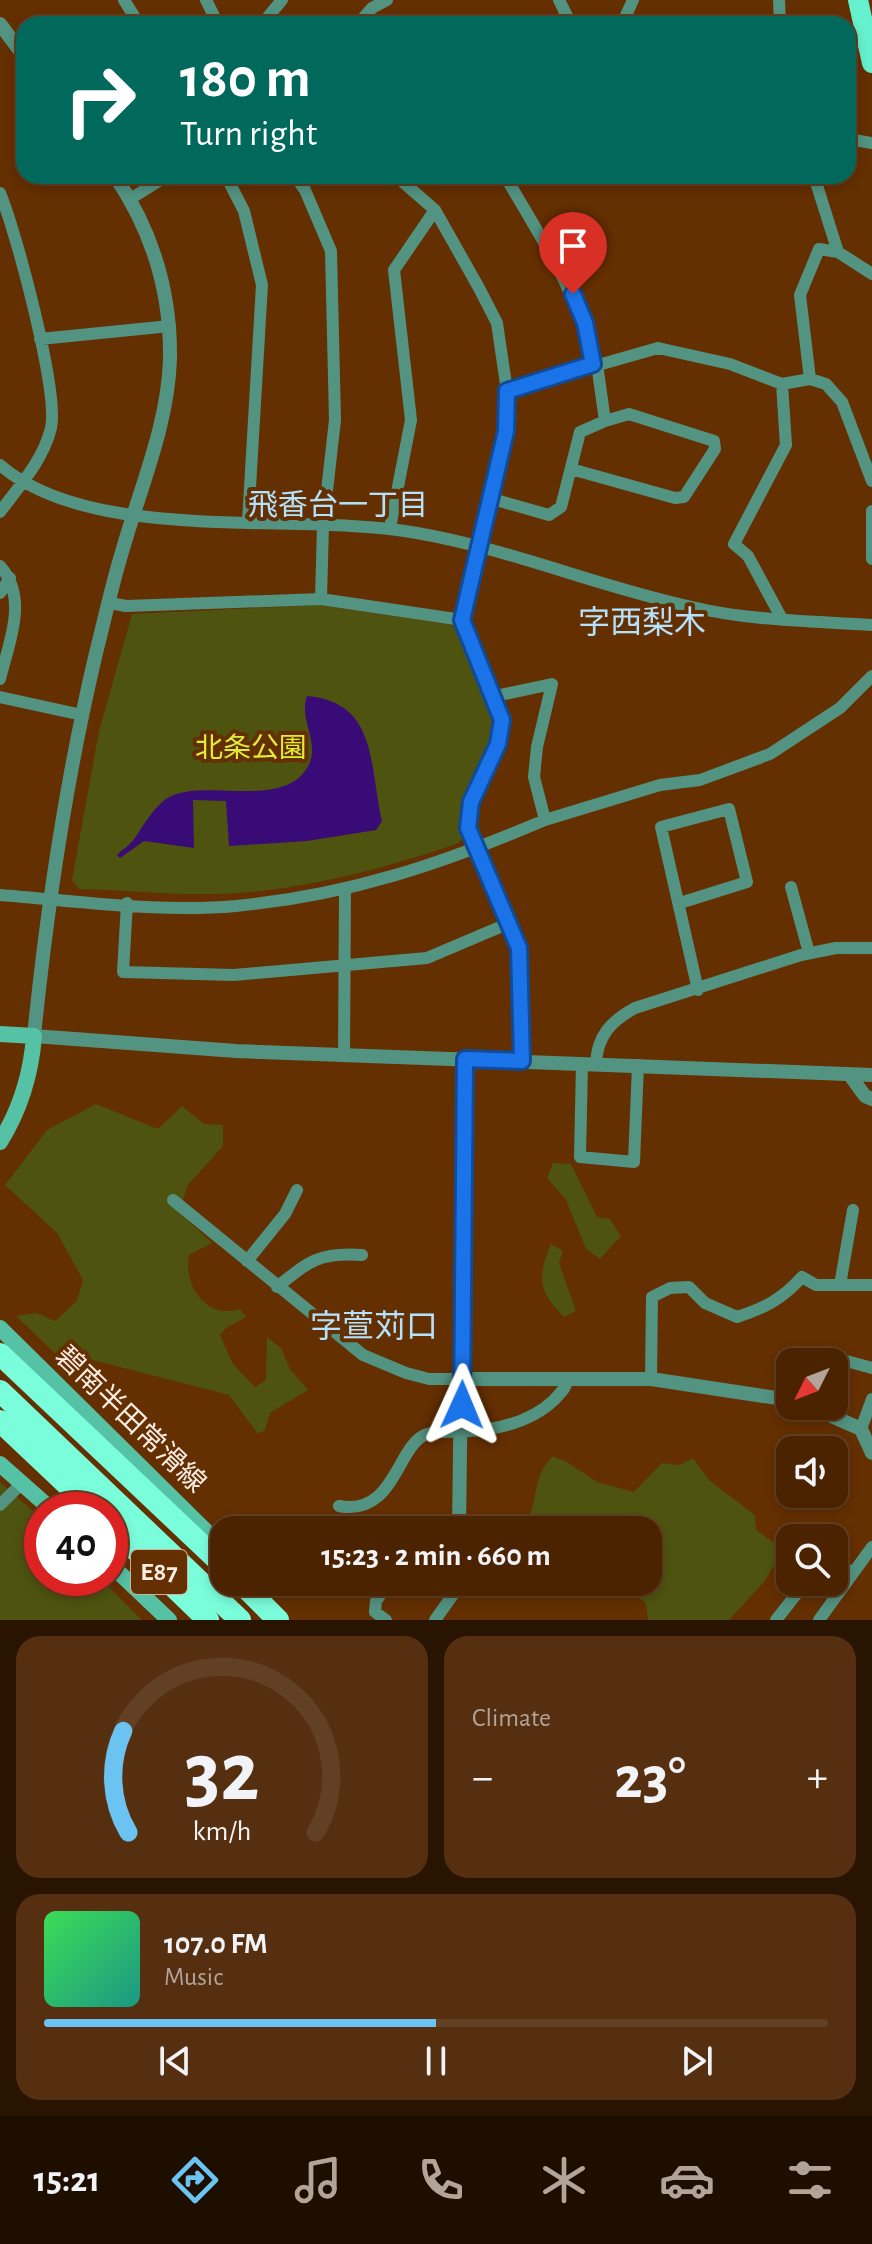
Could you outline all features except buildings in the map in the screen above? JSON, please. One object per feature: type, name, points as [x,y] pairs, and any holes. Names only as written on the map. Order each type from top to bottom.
[{"type":"highway","points":[[858,0],[872,63]]},
{"type":"highway","points":[[0,1354],[210,1553]]},
{"type":"highway","name":"E87","points":[[0,1391],[240,1620]]},
{"type":"highway","points":[[0,1421],[75,1492]]},
{"type":"highway","name":"E87","points":[[128,1542],[208,1620]]},
{"type":"highway","points":[[254,1596],[278,1620]]},
{"type":"main road","points":[[0,1034],[34,1036],[32,1065],[15,1119],[0,1142]]},
{"type":"main road","name":"碧南半田常滑線","points":[[0,1328],[210,1535]]},
{"type":"main road","points":[[0,1464],[32,1492]]},
{"type":"main road","points":[[128,1581],[169,1620]]},
{"type":"main road","points":[[269,1596],[290,1620]]},
{"type":"street","points":[[269,16],[282,0]]},
{"type":"street","points":[[365,16],[387,0]]},
{"type":"street","points":[[0,24],[16,45]]},
{"type":"street","points":[[120,184],[159,260],[170,326],[169,371],[163,412],[82,715],[48,899],[34,1036],[236,1051],[872,1075]]},
{"type":"street","points":[[130,199],[154,184]]},
{"type":"street","points":[[230,184],[244,211],[262,285],[248,521]]},
{"type":"street","points":[[301,184],[331,251],[335,420],[323,526],[321,599]]},
{"type":"street","points":[[405,184],[435,210],[497,323],[507,391],[506,431],[462,620],[495,696],[502,720],[501,736],[468,815],[474,850],[519,948],[522,1061]]},
{"type":"street","points":[[510,184],[573,294],[585,323],[605,421]]},
{"type":"street","points":[[817,184],[838,252]]},
{"type":"street","points":[[0,193],[40,339],[51,391],[52,424],[40,457],[0,512]]},
{"type":"street","points":[[390,528],[411,420],[394,270],[435,210]]},
{"type":"street","points":[[810,379],[800,295],[819,249],[838,252],[872,274]]},
{"type":"street","points":[[40,339],[170,326]]},
{"type":"street","points":[[507,391],[658,348],[730,364],[782,384],[810,379],[826,384],[842,402],[872,481]]},
{"type":"street","points":[[782,384],[786,445],[734,544],[748,556],[782,619]]},
{"type":"street","points":[[489,498],[549,515],[561,507],[580,432],[629,414],[714,441],[715,449],[684,497],[675,498],[571,469]]},
{"type":"street","points":[[0,465],[21,483],[46,496],[134,516],[390,528],[689,607],[735,616],[872,625]]},
{"type":"street","points":[[872,511],[872,559]]},
{"type":"street","points":[[0,566],[10,578],[17,610],[0,679]]},
{"type":"street","points":[[0,593],[10,578]]},
{"type":"street","points":[[110,603],[126,606],[321,599],[462,620]]},
{"type":"street","points":[[0,895],[234,906],[345,889],[422,870],[545,820],[660,785],[700,780],[770,754],[840,708],[872,676]]},
{"type":"street","points":[[495,696],[552,684],[534,777],[545,820]]},
{"type":"street","points":[[0,697],[82,715]]},
{"type":"street","points":[[680,903],[747,882],[729,809],[661,827],[698,990]]},
{"type":"street","points":[[791,887],[809,953]]},
{"type":"street","points":[[344,1055],[345,889]]},
{"type":"street","points":[[127,903],[123,972],[234,975],[427,958],[507,924]]},
{"type":"street","points":[[638,1065],[634,1162],[580,1157],[589,1064],[602,1035],[622,1015],[653,1001],[698,990],[809,953],[836,948],[872,948]]},
{"type":"street","points":[[459,1516],[465,1059]]},
{"type":"street","points":[[849,1074],[865,1096],[872,1099]]},
{"type":"street","points":[[247,1261],[285,1214],[297,1190]]},
{"type":"street","points":[[173,1200],[363,1355],[381,1364],[429,1379],[651,1379],[776,1398]]},
{"type":"street","points":[[840,1285],[853,1210]]},
{"type":"street","points":[[277,1287],[314,1259],[329,1254],[362,1255]]},
{"type":"street","points":[[651,1379],[652,1297],[670,1288],[689,1287],[705,1303],[737,1317],[766,1308],[785,1296],[802,1277],[816,1285],[872,1285]]},
{"type":"street","points":[[848,1361],[872,1368]]},
{"type":"street","points":[[339,1506],[351,1508],[365,1504],[395,1478],[408,1451],[422,1437],[500,1426],[538,1414],[566,1388],[567,1380]]},
{"type":"street","points":[[861,1429],[872,1399]]},
{"type":"street","points":[[845,1420],[861,1429],[872,1453]]},
{"type":"street","points":[[0,1505],[22,1483]]},
{"type":"street","points":[[819,1620],[872,1547]]},
{"type":"street","points":[[848,1570],[853,1573]]},
{"type":"street","points":[[379,1596],[375,1612],[386,1620]]},
{"type":"street","points":[[435,1620],[452,1596]]},
{"type":"street","points":[[776,1620],[795,1596]]},
{"type":"green space","name":"北条公園","points":[[320,605],[458,626],[495,713],[494,737],[460,806],[463,838],[459,843],[369,870],[244,893],[79,889],[72,880],[99,731],[132,614]]},
{"type":"green space","points":[[96,1104],[158,1129],[182,1106],[204,1124],[223,1125],[223,1146],[188,1185],[179,1212],[212,1243],[189,1255],[190,1278],[200,1298],[208,1305],[217,1310],[240,1309],[246,1317],[220,1335],[233,1364],[255,1387],[266,1380],[267,1337],[281,1348],[290,1369],[308,1390],[270,1413],[265,1430],[258,1434],[229,1395],[73,1355],[64,1362],[16,1316],[36,1313],[55,1321],[77,1301],[83,1280],[57,1233],[5,1185],[47,1130]]},
{"type":"green space","points":[[553,1163],[571,1164],[597,1217],[610,1219],[621,1236],[600,1259],[586,1249],[566,1200],[547,1178]]},
{"type":"green space","points":[[551,1244],[563,1251],[559,1263],[576,1311],[564,1317],[549,1299],[542,1283],[543,1266]]},
{"type":"green space","points":[[552,1456],[597,1482],[634,1492],[662,1463],[679,1465],[693,1458],[710,1481],[755,1515],[756,1530],[776,1544],[776,1561],[765,1581],[729,1620],[648,1620],[646,1604],[637,1596],[662,1596],[662,1516],[529,1516],[545,1466]]},
{"type":"green space","points":[[0,1482],[24,1503],[24,1596],[118,1596],[142,1620],[0,1620]]},
{"type":"shaded area","points":[[307,696],[330,701],[347,710],[359,724],[371,759],[382,821],[376,830],[307,841],[229,846],[226,801],[193,800],[194,848],[144,841],[120,858],[117,855],[166,799],[199,790],[260,791],[295,781],[311,759],[305,714]]},
{"type":"district","name":"飛香台一丁目","points":[[338,506]]},
{"type":"district","name":"字西梨木","points":[[642,623]]},
{"type":"district","name":"字萱苅口","points":[[374,1327]]},
{"type":"route","points":[[462,1405],[465,1059],[522,1061],[519,948],[474,850],[468,828],[471,802],[498,744],[502,720],[462,620],[506,431],[507,391],[593,364],[585,323],[573,294]]}]
